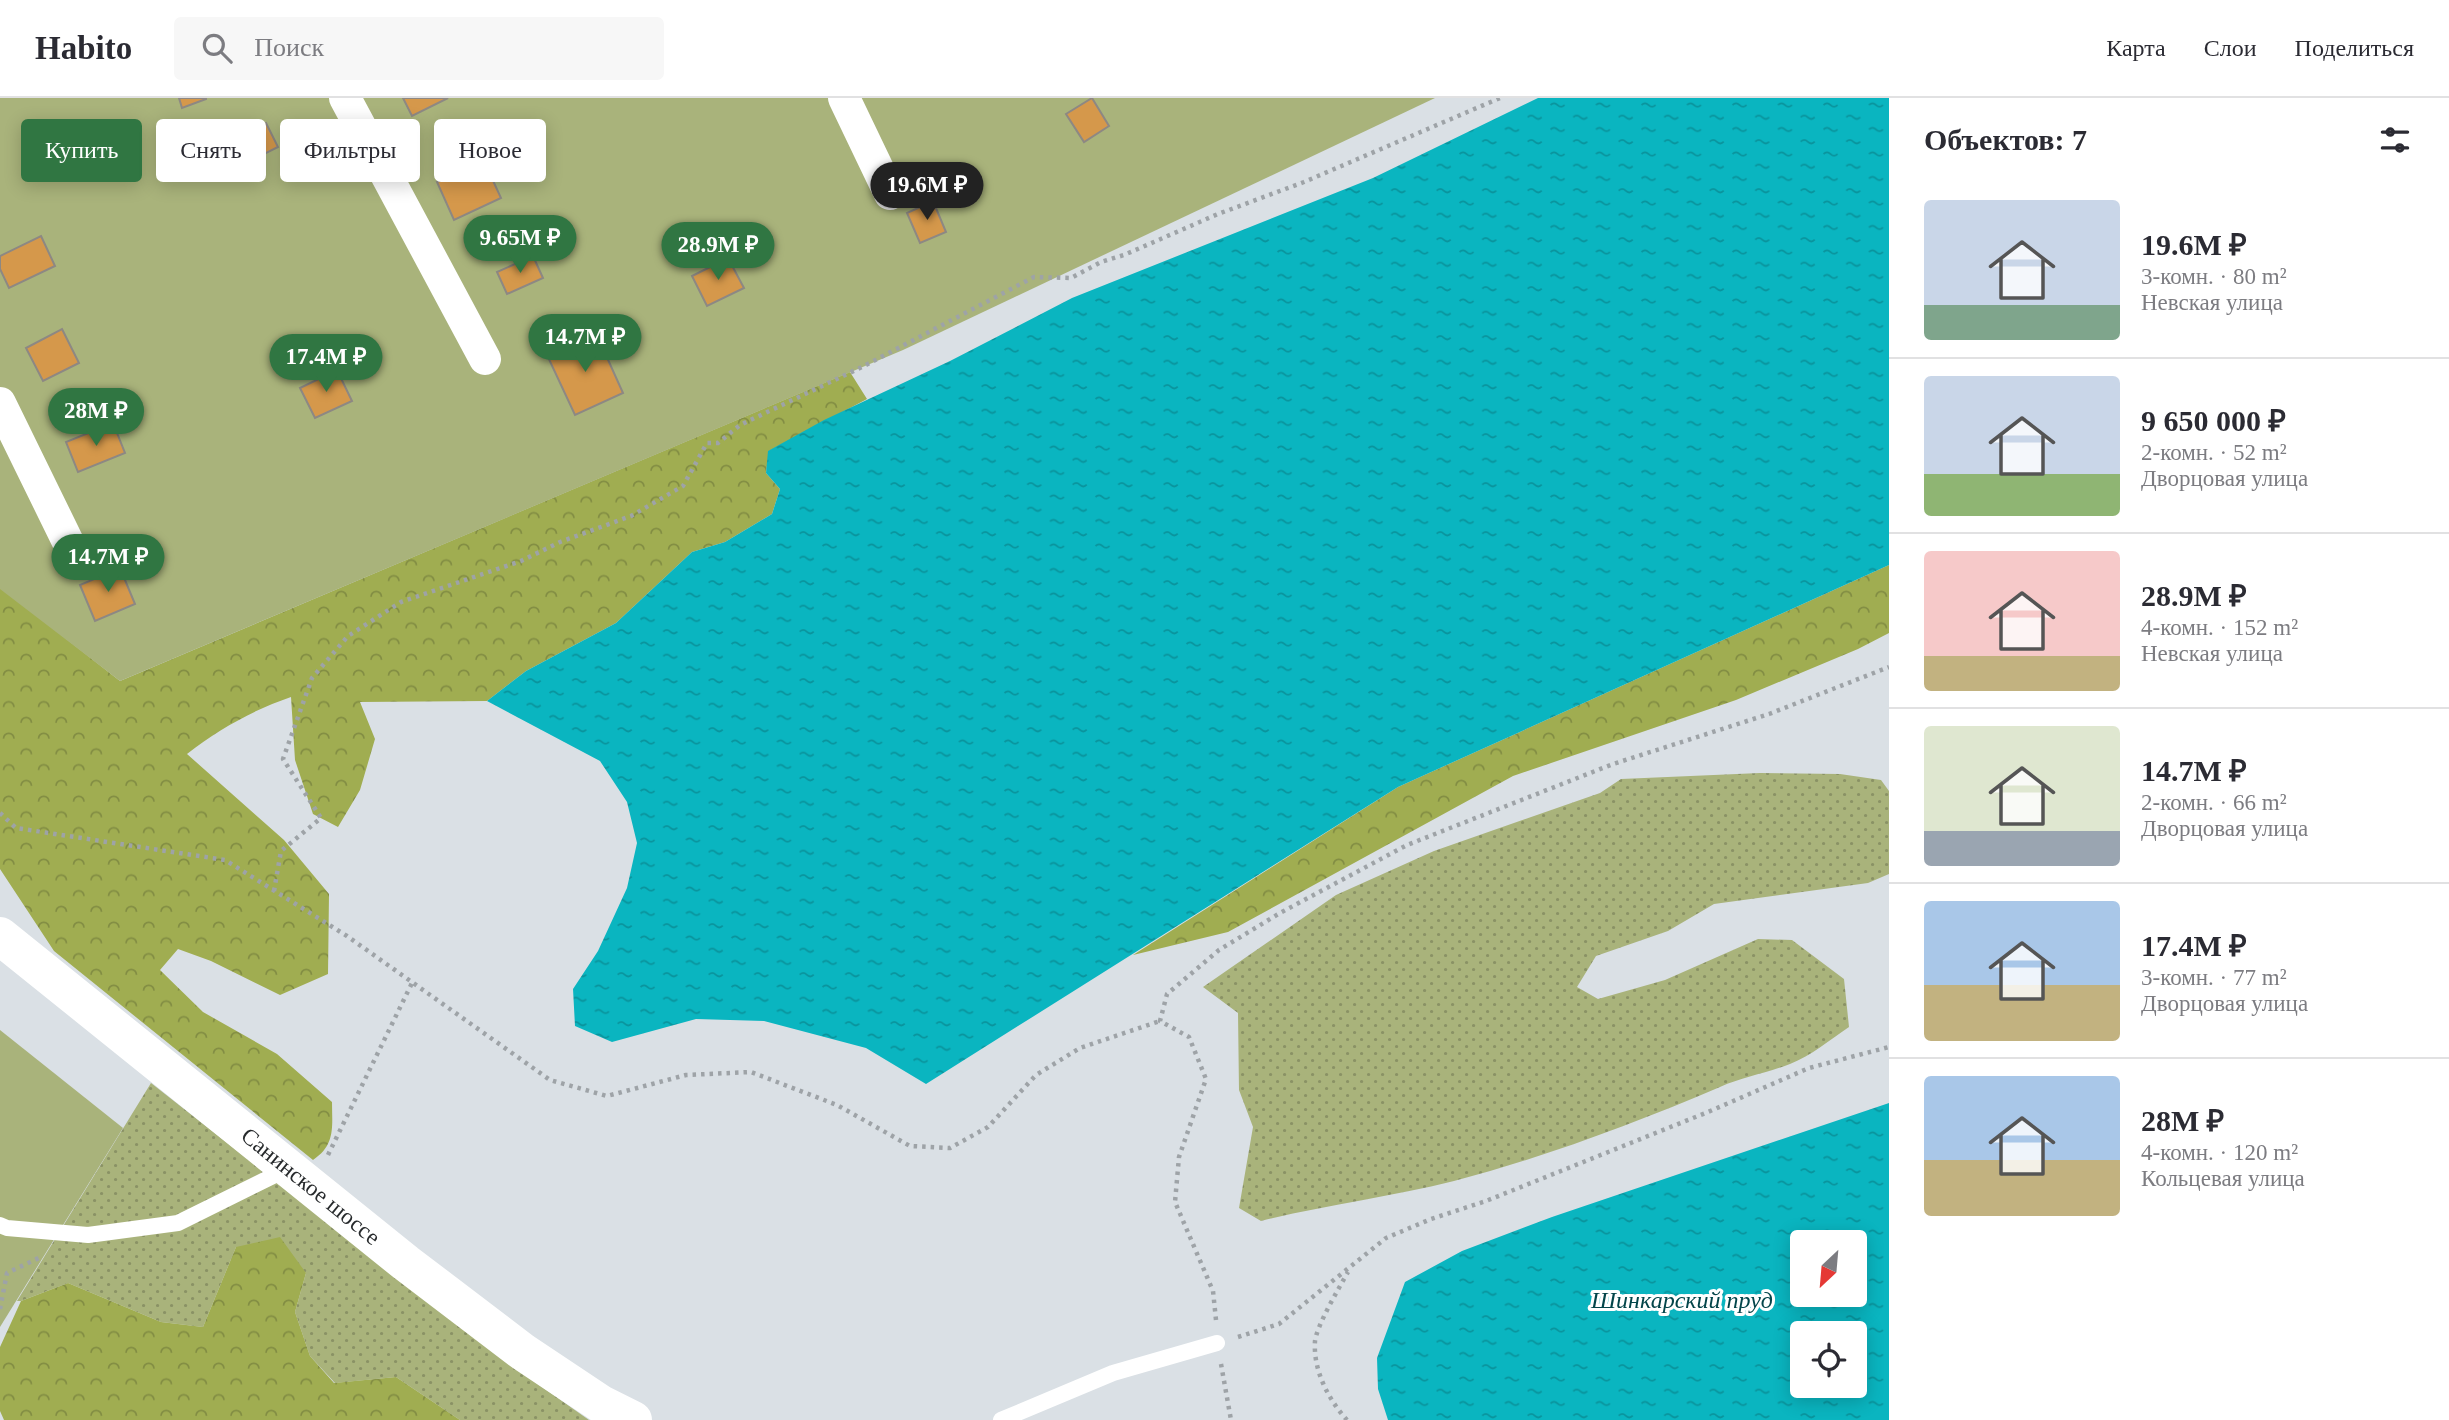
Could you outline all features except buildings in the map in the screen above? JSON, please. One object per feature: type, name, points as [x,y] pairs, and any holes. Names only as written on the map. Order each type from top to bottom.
[{"type":"street","points":[[345,98],[485,359]]},
{"type":"street","points":[[844,98],[890,194]]},
{"type":"street","points":[[0,403],[69,544]]},
{"type":"street","name":"Санинское шоссе","points":[[0,936],[523,1352],[601,1404],[633,1420]]},
{"type":"lane","points":[[0,1225],[7,1228],[88,1235],[178,1223],[301,1178]]},
{"type":"lane","points":[[1001,1420],[1113,1373],[1217,1343]]},
{"type":"path","points":[[274,891],[281,851],[321,818],[283,759],[312,678],[348,636],[401,602],[521,561],[560,542],[631,516],[683,486],[707,443],[718,443],[740,425],[862,367],[1034,277],[1071,278],[1101,262],[1304,182],[1500,98]]},
{"type":"path","points":[[1160,1021],[1167,995],[1219,950],[1280,913],[1407,845],[1614,764],[1769,714],[1889,667]]},
{"type":"path","points":[[0,813],[16,828],[225,860],[347,936],[550,1080],[607,1096],[686,1074],[751,1072],[837,1105],[911,1146],[950,1148],[988,1127],[1036,1075],[1080,1048],[1160,1021],[1189,1037],[1206,1079],[1179,1157],[1175,1202],[1213,1291],[1217,1343],[1231,1420]]},
{"type":"path","points":[[301,1178],[412,983]]},
{"type":"path","points":[[1217,1343],[1279,1325],[1387,1238],[1708,1112],[1809,1068],[1889,1047]]},
{"type":"path","points":[[0,1309],[8,1273],[88,1235]]},
{"type":"path","points":[[1346,1420],[1334,1406],[1317,1370],[1315,1339],[1350,1268]]},
{"type":"green space","points":[[0,98],[1435,98],[903,350],[120,681],[0,589]]},
{"type":"green space","points":[[850,372],[867,399],[769,451],[766,473],[780,489],[772,514],[725,542],[692,552],[616,623],[526,671],[487,701],[360,702],[375,739],[360,790],[338,827],[313,814],[295,760],[291,697],[237,721],[187,754],[284,840],[329,894],[328,974],[280,995],[211,961],[178,949],[160,970],[203,1012],[277,1054],[332,1102],[329,1141],[326,1148],[313,1160],[54,951],[0,869],[0,587],[120,681]]},
{"type":"green space","points":[[1889,565],[1889,633],[1858,649],[1736,700],[1513,776],[1228,932],[1133,955],[1398,787]]},
{"type":"green space","points":[[1760,773],[1840,774],[1881,780],[1889,791],[1889,874],[1868,883],[1714,904],[1668,931],[1596,956],[1577,987],[1598,999],[1665,980],[1758,939],[1792,940],[1844,979],[1849,1027],[1798,1061],[1729,1084],[1588,1139],[1488,1172],[1430,1187],[1261,1221],[1239,1208],[1253,1127],[1239,1090],[1238,1013],[1203,987],[1336,895],[1434,851],[1600,793],[1621,779]]},
{"type":"green space","points":[[0,1030],[123,1128],[0,1327]]},
{"type":"green space","points":[[151,1083],[505,1361],[589,1420],[460,1420],[396,1377],[335,1383],[310,1356],[295,1312],[306,1273],[236,1247],[203,1327],[161,1322],[68,1283],[17,1301]]},
{"type":"green space","points":[[280,1237],[306,1273],[295,1312],[310,1356],[334,1383],[396,1377],[460,1420],[4,1420],[0,1411],[0,1347],[21,1301],[68,1283],[161,1322],[203,1327],[236,1247]]},
{"type":"water","points":[[1538,98],[1889,98],[1889,565],[1398,787],[926,1084],[866,1048],[764,1021],[696,1019],[612,1042],[575,1026],[573,989],[598,951],[627,888],[637,843],[627,802],[600,761],[487,701],[526,671],[616,623],[692,552],[725,542],[772,514],[780,489],[766,473],[768,451],[824,420],[950,361],[1072,298],[1373,178]]},
{"type":"water","name":"Шинкарский пруд","points":[[1889,1103],[1889,1420],[1388,1420],[1378,1389],[1377,1358],[1405,1282],[1462,1251],[1552,1217]]}]
